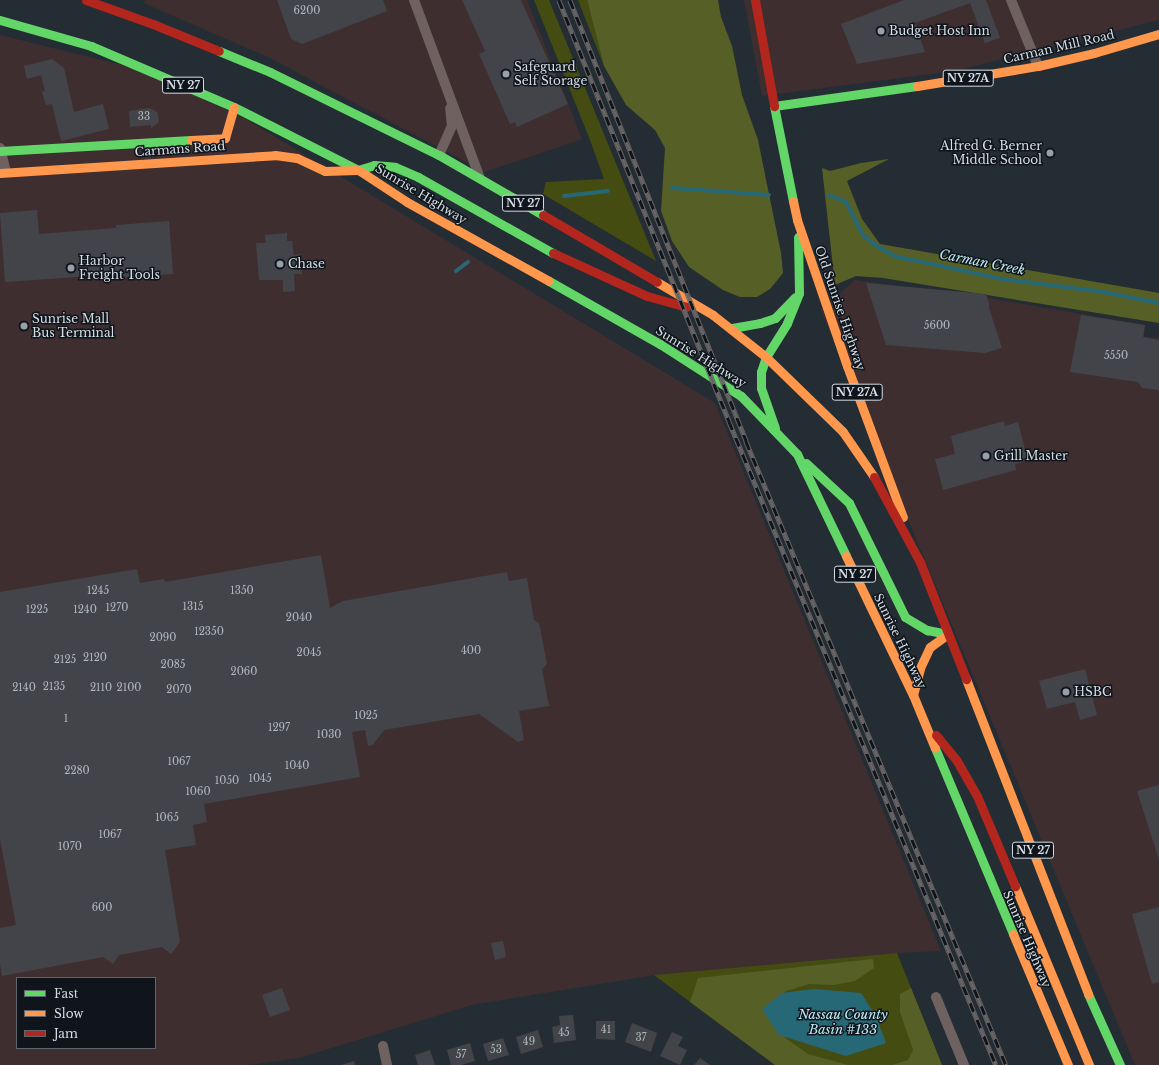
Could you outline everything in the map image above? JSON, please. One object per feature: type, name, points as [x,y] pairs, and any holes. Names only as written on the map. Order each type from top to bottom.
[{"type":"main road","name":"NY 27","points":[[86,0],[153,24],[270,72],[440,156],[479,177],[713,315],[732,328],[766,357],[843,432],[873,475],[920,562],[1090,997],[1120,1065]]},
{"type":"main road","name":"Old Sunrise Highway","points":[[755,0],[774,106],[797,220],[848,366],[920,562]]},
{"type":"main road","name":"Sunrise Highway","points":[[0,20],[91,46],[234,107],[358,170],[407,202],[660,344],[741,396],[797,454],[913,695],[1012,935],[1068,1065]]},
{"type":"main road","name":"Carman Mill Road","points":[[774,106],[961,80],[1038,66],[1094,53],[1159,34]]},
{"type":"main road","name":"Carmans Road","points":[[0,150],[225,138],[234,107]]},
{"type":"main road","name":"Carmans Road","points":[[3,172],[275,155],[297,158],[325,171],[358,170],[374,165],[395,167],[418,177],[543,248],[625,287],[647,296],[713,315]]},
{"type":"main road","name":"Old Sunrise Highway","points":[[778,435],[767,409],[761,388],[761,372],[766,357],[788,324],[799,293],[797,220]]},
{"type":"main road","points":[[732,328],[760,323],[775,318],[799,293]]},
{"type":"main road","points":[[797,454],[849,503],[905,617],[927,630],[948,634]]},
{"type":"main road","points":[[913,695],[920,668],[930,647],[948,634]]},
{"type":"main road","points":[[923,719],[957,761],[976,796],[1089,1065]]},
{"type":"main road","points":[[1012,935],[1052,952]]},
{"type":"main road","points":[[1068,967],[1090,997]]},
{"type":"street","points":[[414,0],[479,177]]},
{"type":"street","points":[[1011,0],[1038,66]]},
{"type":"street","points":[[440,156],[452,126],[449,94]]},
{"type":"street","points":[[0,150],[3,172]]},
{"type":"street","points":[[936,997],[964,1065]]},
{"type":"street","points":[[382,1046],[387,1065]]},
{"type":"shaded area","points":[[145,0],[527,0],[582,139],[485,172],[270,58],[144,3]]},
{"type":"shaded area","points":[[744,0],[1159,0],[1159,20],[954,71],[762,96]]},
{"type":"shaded area","points":[[0,35],[126,66],[239,115],[715,403],[941,951],[897,953],[654,975],[472,1005],[299,1058],[249,1065],[0,1065]]},
{"type":"shaded area","points":[[855,280],[988,298],[1145,325],[1144,337],[1159,338],[1159,1065],[1135,1065],[821,310]]},
{"type":"green space","points":[[534,0],[549,0],[656,261],[543,194],[546,182],[604,179]]},
{"type":"green space","points":[[578,0],[587,0],[604,66]]},
{"type":"green space","points":[[587,0],[718,0],[721,17],[732,46],[742,95],[758,140],[781,253],[783,273],[770,289],[757,297],[740,297],[723,290],[689,267],[672,241],[661,211],[665,148],[655,130],[626,105],[604,66]]},
{"type":"green space","points":[[889,159],[847,181],[862,219],[880,244],[1159,293],[1159,323],[883,278],[856,276],[835,285],[822,168],[830,171],[861,163]]},
{"type":"green space","name":"Nassau County Basin #133","points":[[897,953],[942,1065],[775,1065],[654,975]]},
{"type":"green space","points":[[873,959],[874,968],[855,981],[834,985],[809,984],[786,991],[769,1014],[784,1037],[808,1054],[848,1065],[775,1065],[690,1002],[698,978]]},
{"type":"green space","points":[[911,988],[942,1065],[892,1065],[908,1060],[913,1050],[900,1012],[900,994]]},
{"type":"water","name":"Nassau County Basin #133","points":[[814,989],[861,993],[876,1016],[886,1043],[846,1056],[779,1035],[762,1009],[782,993]]},
{"type":"building","points":[[277,0],[383,0],[387,11],[302,44],[291,39]]},
{"type":"building","points":[[462,0],[521,0],[568,104],[517,127],[515,122],[510,124],[479,54],[485,51]]},
{"type":"building","name":"Budget Host Inn","points":[[904,0],[986,0],[1000,38],[985,43],[970,3],[915,23],[925,52],[857,64],[841,24]]},
{"type":"building","points":[[52,59],[64,68],[74,112],[103,104],[109,129],[61,141],[52,104],[46,105],[42,92],[45,91],[41,75],[27,79],[24,66]]},
{"type":"building","points":[[150,108],[158,113],[159,122],[151,128],[151,125],[130,127],[129,111]]},
{"type":"building","points":[[37,210],[39,234],[116,228],[116,225],[169,221],[173,274],[121,278],[121,274],[5,282],[0,213]]},
{"type":"building","name":"Chase","points":[[287,233],[287,241],[292,241],[294,255],[301,254],[302,274],[294,274],[295,291],[283,292],[283,280],[259,280],[256,243],[266,243],[265,235]]},
{"type":"building","points":[[866,283],[986,294],[1002,348],[985,353],[886,345]]},
{"type":"building","points":[[1081,315],[1145,325],[1143,337],[1159,340],[1159,390],[1142,388],[1138,382],[1070,372]]},
{"type":"building","name":"Grill Master","points":[[1004,421],[1005,426],[1018,422],[1028,461],[1015,464],[1016,470],[943,490],[935,459],[955,454],[951,436]]},
{"type":"building","points":[[321,555],[330,608],[343,601],[507,572],[509,581],[527,578],[534,620],[539,623],[547,664],[542,669],[549,706],[519,711],[524,740],[518,742],[479,714],[384,730],[373,745],[368,746],[365,730],[352,732],[360,777],[204,804],[207,822],[193,825],[196,845],[165,850],[180,942],[171,954],[162,947],[119,955],[113,964],[103,957],[2,976],[0,963],[0,928],[16,925],[0,839],[0,592],[137,569],[140,583],[164,579],[165,582]]},
{"type":"building","name":"HSBC","points":[[1085,669],[1097,715],[1080,720],[1075,702],[1047,709],[1039,681]]},
{"type":"building","points":[[1159,785],[1159,860],[1137,791]]},
{"type":"building","points":[[1159,907],[1159,982],[1152,984],[1132,914]]},
{"type":"building","points":[[503,941],[506,957],[495,960],[491,943]]},
{"type":"building","points":[[282,988],[290,1010],[270,1017],[262,995]]},
{"type":"building","points":[[573,1015],[576,1040],[554,1043],[552,1027],[560,1025],[559,1016]]},
{"type":"building","points":[[596,1021],[615,1021],[615,1040],[596,1039]]},
{"type":"building","points":[[632,1023],[657,1033],[651,1052],[625,1042]]},
{"type":"building","points":[[538,1030],[543,1047],[521,1054],[516,1037]]},
{"type":"building","points":[[672,1032],[683,1037],[678,1046],[687,1050],[680,1065],[660,1056]]},
{"type":"building","points":[[503,1038],[509,1055],[488,1061],[483,1044]]},
{"type":"building","points":[[470,1043],[475,1061],[461,1065],[451,1065],[447,1050]]},
{"type":"building","points":[[430,1050],[435,1065],[418,1065],[415,1055]]},
{"type":"building","points":[[700,1058],[710,1065],[694,1065]]},
{"type":"building","points":[[354,1061],[355,1065],[341,1065]]},
{"type":"waterway","name":"Carman Creek","points":[[672,188],[769,195]]},
{"type":"waterway","name":"Carman Creek","points":[[564,196],[608,191]]},
{"type":"waterway","name":"Carman Creek","points":[[829,195],[846,202],[863,235],[875,245],[894,256],[1002,279],[1104,292],[1159,303]]},
{"type":"waterway","name":"Carman Creek","points":[[456,271],[468,262]]},
{"type":"railway","points":[[559,0],[729,421],[996,1065]]},
{"type":"railway","points":[[570,0],[746,441],[1006,1065]]},
{"type":"traffic: fast","points":[[0,20],[91,46],[234,107],[360,171]]},
{"type":"traffic: fast","points":[[219,51],[270,72],[439,155],[543,215]]},
{"type":"traffic: fast","points":[[793,201],[774,106],[917,86]]},
{"type":"traffic: fast","points":[[0,151],[191,140]]},
{"type":"traffic: fast","points":[[358,170],[374,165],[395,167],[418,177],[553,253]]},
{"type":"traffic: fast","points":[[775,428],[761,388],[761,372],[766,357],[787,323],[799,293],[798,237]]},
{"type":"traffic: fast","points":[[549,281],[660,344],[741,396],[797,454],[846,556]]},
{"type":"traffic: fast","points":[[732,328],[760,323],[775,318],[795,297]]},
{"type":"traffic: fast","points":[[806,463],[849,503],[905,617],[927,630],[948,634]]},
{"type":"traffic: fast","points":[[935,748],[1013,934]]},
{"type":"traffic: fast","points":[[1088,994],[1120,1065]]},
{"type":"traffic: slow","points":[[917,86],[1038,66],[1094,53],[1159,34]]},
{"type":"traffic: slow","points":[[191,140],[225,138],[234,107]]},
{"type":"traffic: slow","points":[[0,173],[275,155],[297,158],[325,171],[357,170]]},
{"type":"traffic: slow","points":[[360,171],[407,202],[549,281]]},
{"type":"traffic: slow","points":[[793,201],[797,220],[847,366],[903,517]]},
{"type":"traffic: slow","points":[[657,282],[713,315],[766,357],[843,432],[874,477]]},
{"type":"traffic: slow","points":[[846,556],[913,695],[935,748]]},
{"type":"traffic: slow","points":[[913,695],[920,668],[930,647],[948,634]]},
{"type":"traffic: slow","points":[[966,679],[1088,994]]},
{"type":"traffic: slow","points":[[1015,886],[1089,1065]]},
{"type":"traffic: slow","points":[[1013,934],[1068,1065]]},
{"type":"traffic: jam","points":[[86,0],[153,24],[219,51]]},
{"type":"traffic: jam","points":[[755,0],[774,106]]},
{"type":"traffic: jam","points":[[543,215],[657,282]]},
{"type":"traffic: jam","points":[[553,253],[647,296],[687,307]]},
{"type":"traffic: jam","points":[[874,477],[920,562],[966,679]]},
{"type":"traffic: jam","points":[[936,735],[957,761],[977,796],[1015,886]]},
{"type":"place","name":"Budget Host Inn","points":[[881,31]]},
{"type":"place","name":"Safeguard Self Storage","points":[[506,74]]},
{"type":"place","name":"Alfred G. Berner Middle School","points":[[1050,153]]},
{"type":"place","name":"Chase","points":[[280,264]]},
{"type":"place","name":"Harbor Freight Tools","points":[[71,268]]},
{"type":"place","name":"Sunrise Mall Bus Terminal","points":[[24,326]]},
{"type":"place","name":"Grill Master","points":[[986,456]]},
{"type":"place","name":"HSBC","points":[[1066,692]]}]
